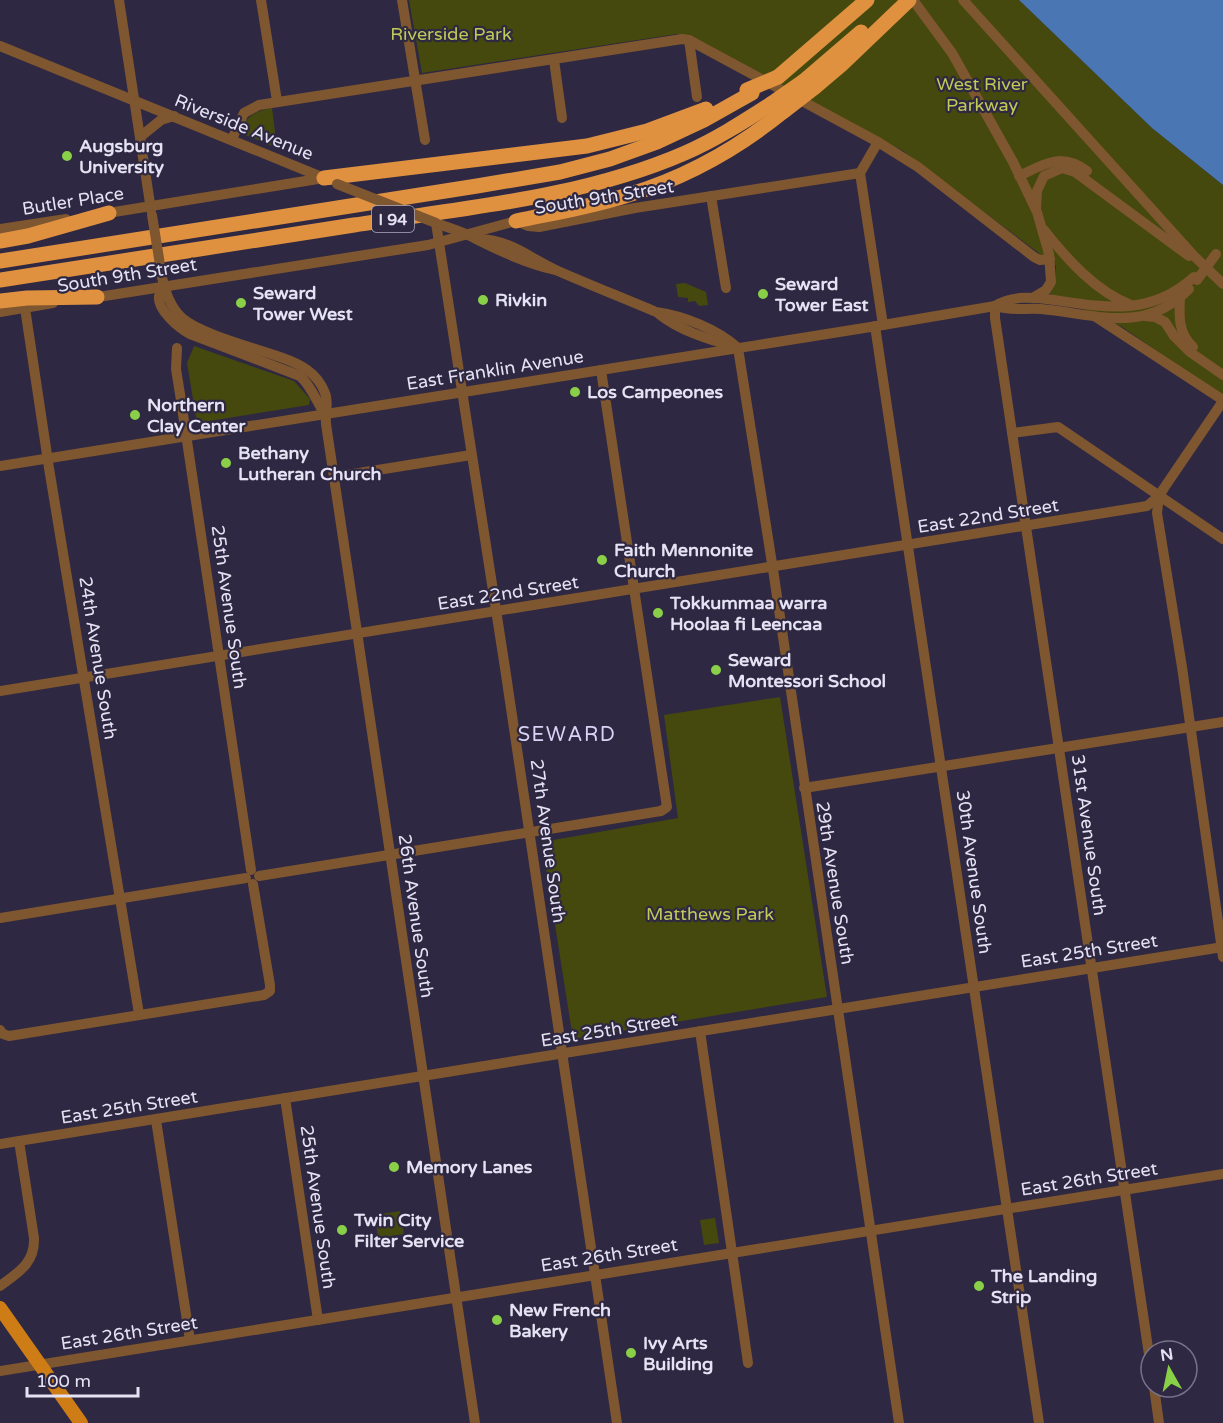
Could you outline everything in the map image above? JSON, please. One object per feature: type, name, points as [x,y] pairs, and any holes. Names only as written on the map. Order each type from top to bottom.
[{"type":"highway","points":[[331,181],[392,168],[567,149],[610,141],[688,116],[750,92],[782,74],[867,0]]},
{"type":"highway","name":"I 94","points":[[0,280],[485,204],[583,186],[630,174],[684,153],[778,108],[872,29],[896,0]]},
{"type":"highway","points":[[872,29],[911,0]]},
{"type":"highway","name":"I 94","points":[[0,261],[527,178],[577,168],[657,142],[704,120],[750,92]]},
{"type":"highway","points":[[516,221],[613,200],[676,178],[731,150],[778,108]]},
{"type":"highway","points":[[0,241],[28,236],[110,213]]},
{"type":"highway","points":[[0,301],[97,297]]},
{"type":"main road","points":[[0,1308],[81,1423]]},
{"type":"street","points":[[119,0],[163,282]]},
{"type":"street","points":[[261,0],[277,102]]},
{"type":"street","points":[[402,0],[425,140]]},
{"type":"street","points":[[911,0],[952,52],[1036,212],[1050,259],[1052,282],[1046,290],[1033,298]]},
{"type":"street","points":[[963,0],[1195,257],[1223,284]]},
{"type":"street","points":[[232,139],[244,113],[259,105],[682,39],[689,40],[878,142],[918,167],[1034,257],[1040,260],[1050,259]]},
{"type":"street","points":[[689,40],[697,97]]},
{"type":"street","name":"Riverside Avenue","points":[[0,46],[232,139],[437,226],[471,237],[495,240],[535,257],[555,270],[656,312],[669,321],[714,341],[738,348]]},
{"type":"street","points":[[554,60],[562,118]]},
{"type":"street","points":[[140,137],[161,120],[174,116]]},
{"type":"street","points":[[860,173],[878,142]]},
{"type":"street","points":[[1019,176],[1049,163],[1065,160],[1082,168],[1152,222],[1168,226]]},
{"type":"street","points":[[1036,212],[1037,191],[1044,176],[1062,168],[1075,172],[1180,250],[1195,257]]},
{"type":"street","name":"South 9th Street","points":[[0,312],[97,297],[163,282],[428,245],[439,241],[471,237],[516,221],[528,226],[539,227],[635,208],[860,173]]},
{"type":"street","name":"30th Avenue South","points":[[860,173],[908,546],[943,765],[1039,1423]]},
{"type":"street","name":"Butler Place","points":[[0,229],[110,213],[151,210],[331,181]]},
{"type":"street","points":[[711,196],[726,288]]},
{"type":"street","name":"27th Avenue South","points":[[437,226],[617,1423]]},
{"type":"street","points":[[1042,228],[1070,263],[1115,297],[1136,306]]},
{"type":"street","points":[[1195,279],[1210,265],[1220,250]]},
{"type":"street","name":"East Franklin Avenue","points":[[995,306],[1004,309],[1040,309],[1124,319],[1145,316],[1166,307],[1180,297],[1195,279]]},
{"type":"street","name":"East Franklin Avenue","points":[[0,466],[879,326],[995,306],[1003,301],[1033,298],[1106,307],[1136,306],[1163,298],[1195,279]]},
{"type":"street","name":"26th Avenue South","points":[[163,282],[159,296],[160,302],[177,327],[300,376],[312,388],[325,414],[475,1423]]},
{"type":"street","points":[[1180,297],[1179,322],[1186,339],[1196,350],[1223,367]]},
{"type":"street","name":"31st Avenue South","points":[[995,306],[1147,1339]]},
{"type":"street","name":"24th Avenue South","points":[[25,308],[139,1014]]},
{"type":"street","points":[[1094,315],[1221,399],[1159,496],[1157,513],[1191,727],[1222,950]]},
{"type":"street","points":[[1145,316],[1155,317],[1165,322],[1174,336],[1190,352],[1223,375]]},
{"type":"street","name":"25th Avenue South","points":[[139,1014],[264,994],[270,991],[176,369],[177,348]]},
{"type":"street","name":"29th Avenue South","points":[[738,348],[773,567],[899,1423]]},
{"type":"street","points":[[0,918],[661,811],[667,807],[601,370]]},
{"type":"street","points":[[1012,433],[1058,427],[1223,539]]},
{"type":"street","points":[[334,477],[471,455]]},
{"type":"street","name":"East 22nd Street","points":[[0,691],[1147,507],[1159,496]]},
{"type":"street","points":[[804,788],[1223,722]]},
{"type":"street","name":"East 25th Street","points":[[0,1144],[1092,967],[1222,950]]},
{"type":"street","points":[[1,1032],[9,1036],[139,1014]]},
{"type":"street","points":[[700,1031],[748,1363]]},
{"type":"street","name":"25th Avenue South","points":[[285,1098],[318,1320]]},
{"type":"street","points":[[156,1120],[190,1340]]},
{"type":"street","points":[[0,1286],[24,1268],[34,1251],[19,1141]]},
{"type":"street","name":"East 26th Street","points":[[0,1371],[1223,1173]]},
{"type":"street","points":[[1156,1399],[1159,1423]]},
{"type":"green space","name":"West River Parkway","points":[[409,0],[1019,0],[1152,128],[1223,185],[1223,396],[1122,327],[1050,294],[1055,281],[1056,266],[903,151],[699,40],[677,34],[422,73]]},
{"type":"green space","points":[[272,108],[277,148],[243,134],[241,130],[253,115]]},
{"type":"green space","points":[[685,283],[706,292],[708,305],[699,306],[695,301],[688,302],[688,298],[678,297],[676,284]]},
{"type":"green space","points":[[194,346],[294,381],[310,399],[309,405],[197,423],[187,363]]},
{"type":"green space","name":"Matthews Park","points":[[780,697],[827,997],[573,1039],[542,842],[678,818],[664,715]]},
{"type":"green space","points":[[400,1211],[404,1234],[378,1238],[375,1215]]},
{"type":"green space","points":[[715,1218],[719,1243],[704,1245],[700,1220]]},
{"type":"water","points":[[1019,0],[1223,0],[1223,185],[1152,128]]},
{"type":"place","name":"Augsburg University","points":[[67,156]]},
{"type":"place","name":"Seward Tower East","points":[[763,294]]},
{"type":"place","name":"Rivkin","points":[[483,300]]},
{"type":"place","name":"Seward Tower West","points":[[241,303]]},
{"type":"place","name":"Los Campeones","points":[[575,392]]},
{"type":"place","name":"Northern Clay Center","points":[[135,415]]},
{"type":"place","name":"Bethany Lutheran Church","points":[[226,463]]},
{"type":"place","name":"Faith Mennonite Church","points":[[602,560]]},
{"type":"place","name":"Tokkummaa warra Hoolaa fi Leencaa","points":[[658,613]]},
{"type":"place","name":"Seward Montessori School","points":[[716,670]]},
{"type":"place","name":"Memory Lanes","points":[[394,1167]]},
{"type":"place","name":"Twin City Filter Service","points":[[342,1230]]},
{"type":"place","name":"The Landing Strip","points":[[979,1286]]},
{"type":"place","name":"New French Bakery","points":[[497,1320]]},
{"type":"place","name":"Ivy Arts Building","points":[[631,1353]]},
{"type":"district","name":"SEWARD","points":[[567,734]]},
{"type":"park label","name":"Riverside Park","points":[[451,34]]}]
